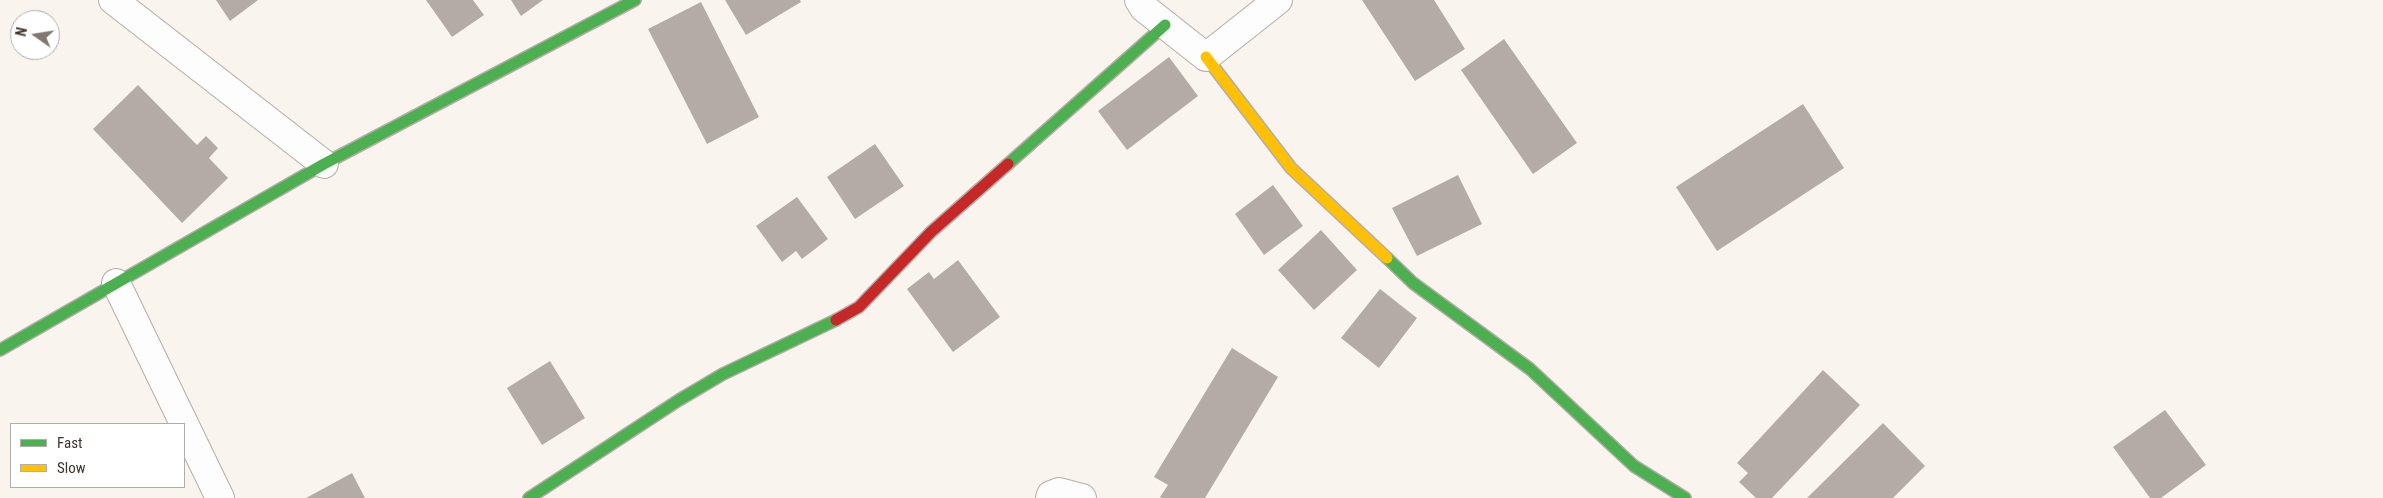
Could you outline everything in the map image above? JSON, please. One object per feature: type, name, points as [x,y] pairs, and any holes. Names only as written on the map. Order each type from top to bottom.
[{"type":"street","points":[[113,0],[324,164]]},
{"type":"street","points":[[0,350],[324,164],[634,0]]},
{"type":"street","points":[[1139,0],[1144,8],[1206,58],[1291,168],[1413,283],[1530,369],[1634,466],[1685,498]]},
{"type":"street","points":[[1206,58],[1278,0]]},
{"type":"street","points":[[529,498],[679,400],[723,374],[820,329],[859,307],[931,232],[1165,25]]},
{"type":"street","points":[[116,283],[184,423]]},
{"type":"street","points":[[185,426],[220,498]]},
{"type":"street","points":[[1050,498],[1051,495],[1059,492],[1082,498]]},
{"type":"building","points":[[216,0],[258,0],[230,21]]},
{"type":"building","points":[[426,0],[473,0],[484,15],[452,37]]},
{"type":"building","points":[[511,0],[543,0],[521,16]]},
{"type":"building","points":[[725,0],[800,0],[801,2],[746,35]]},
{"type":"building","points":[[1362,0],[1434,0],[1465,49],[1415,81]]},
{"type":"building","points":[[701,2],[759,117],[707,144],[648,29]]},
{"type":"building","points":[[1504,39],[1577,143],[1533,174],[1461,70]]},
{"type":"building","points":[[1169,57],[1198,96],[1127,150],[1098,111]]},
{"type":"building","points":[[138,85],[197,145],[206,136],[218,148],[209,158],[228,178],[182,223],[93,129]]},
{"type":"building","points":[[1803,104],[1844,168],[1717,251],[1676,187]]},
{"type":"building","points":[[875,144],[904,186],[855,219],[827,177]]},
{"type":"building","points":[[1458,175],[1482,224],[1417,256],[1392,208]]},
{"type":"building","points":[[1273,185],[1303,226],[1264,255],[1235,214]]},
{"type":"building","points":[[797,197],[828,239],[802,259],[796,251],[782,262],[756,226]]},
{"type":"building","points":[[1321,230],[1357,270],[1314,310],[1278,270]]},
{"type":"building","points":[[958,260],[1000,317],[953,352],[907,289],[929,272],[934,279]]},
{"type":"building","points":[[1380,289],[1417,318],[1379,368],[1341,338]]},
{"type":"building","points":[[1232,348],[1278,377],[1205,498],[1162,498],[1160,497],[1168,485],[1154,477]]},
{"type":"building","points":[[550,361],[585,418],[542,445],[507,388]]},
{"type":"building","points":[[1823,370],[1860,405],[1772,498],[1756,498],[1739,482],[1748,473],[1737,463]]},
{"type":"building","points":[[2165,410],[2206,465],[2161,498],[2150,498],[2113,447]]},
{"type":"building","points":[[1883,423],[1925,466],[1893,498],[1807,498]]},
{"type":"building","points":[[352,473],[365,498],[306,498]]},
{"type":"traffic: fast","points":[[0,350],[324,164],[635,0]]},
{"type":"traffic: fast","points":[[1008,164],[1165,25]]},
{"type":"traffic: fast","points":[[1387,258],[1413,283],[1530,369],[1634,466],[1685,498]]},
{"type":"traffic: fast","points":[[529,498],[679,400],[723,374],[836,320]]},
{"type":"traffic: slow","points":[[1206,57],[1291,168],[1387,258]]},
{"type":"traffic: jam","points":[[836,320],[859,307],[931,232],[1008,164]]}]
